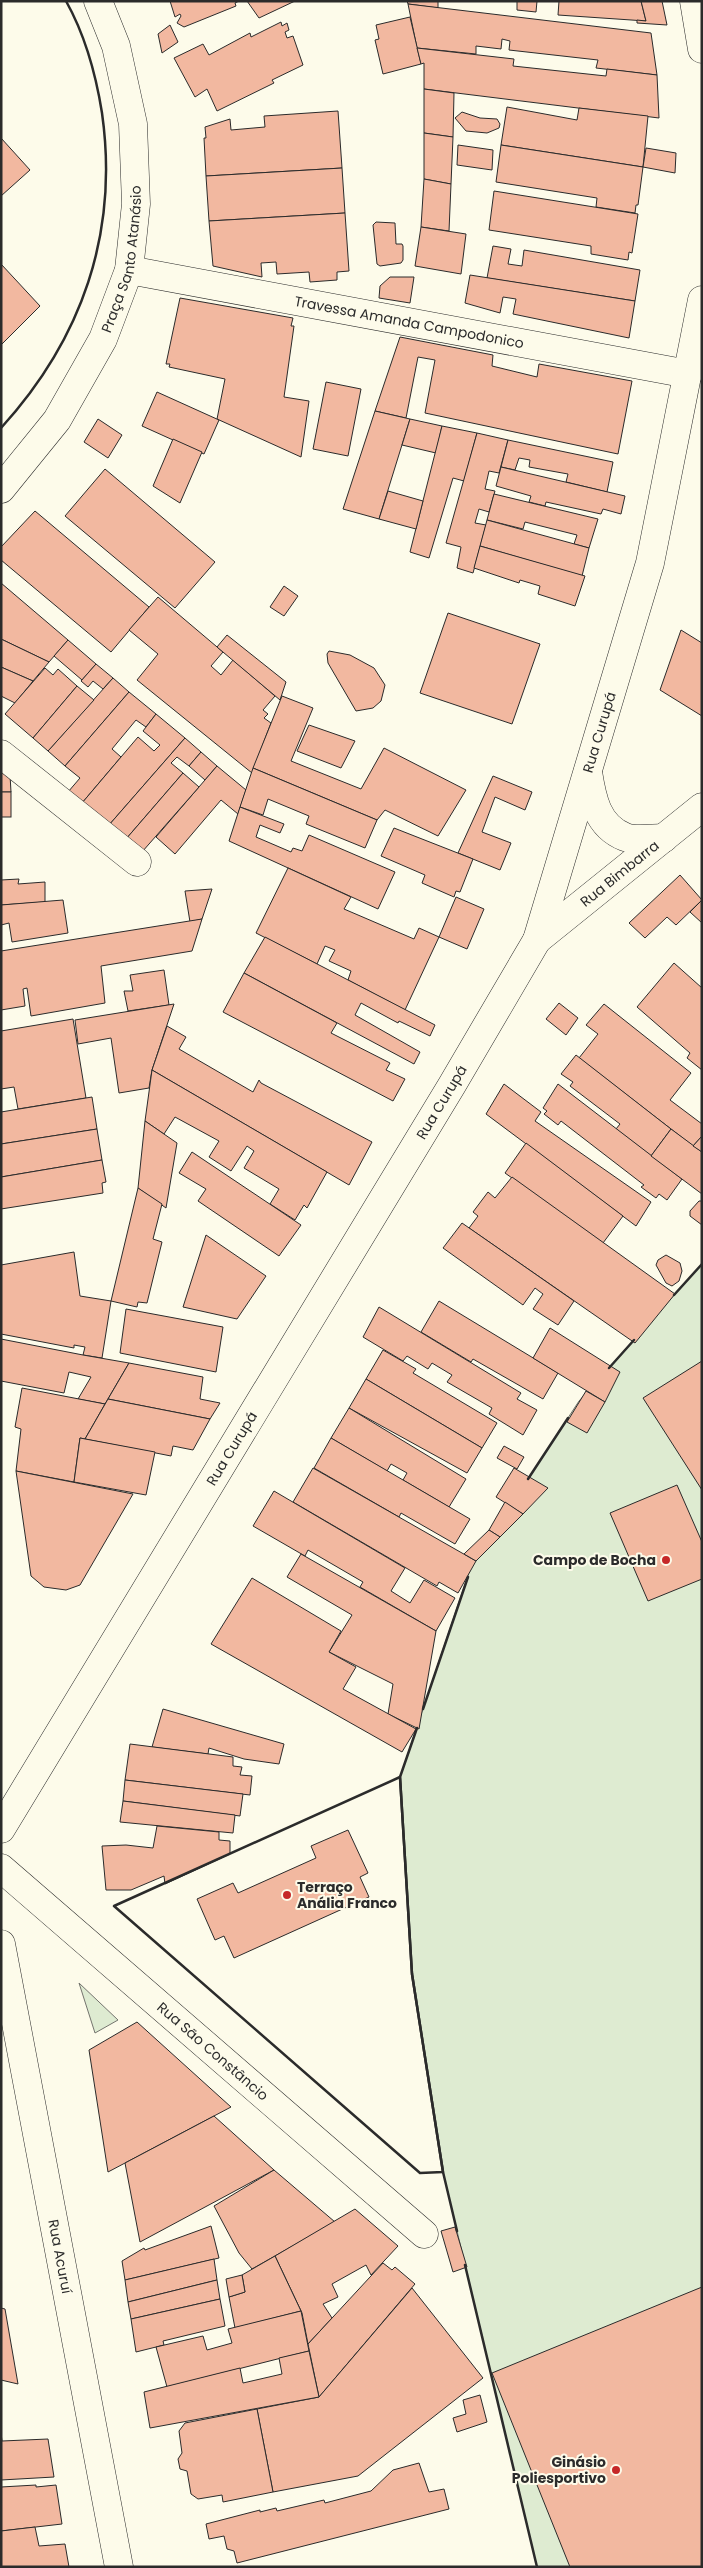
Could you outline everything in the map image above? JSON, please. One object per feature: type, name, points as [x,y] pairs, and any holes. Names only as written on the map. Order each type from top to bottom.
[{"type":"street","name":"Praça Santo Atanásio","points":[[1,489],[62,412],[103,339],[129,270],[136,204],[133,124],[116,46],[98,1]]},
{"type":"street","points":[[694,1],[702,49]]},
{"type":"street","name":"Travessa Amanda Campodonico","points":[[129,270],[688,374]]},
{"type":"street","name":"Rua Curupá","points":[[1,1829],[452,1085],[537,940],[650,563],[702,300]]},
{"type":"street","points":[[1,754],[137,862]]},
{"type":"street","points":[[588,771],[592,800],[602,821],[625,837],[664,838]]},
{"type":"street","name":"Rua Bimbarra","points":[[537,940],[702,807]]},
{"type":"street","name":"Rua São Constâncio","points":[[1,1868],[424,2234]]},
{"type":"street","name":"Rua Acuruí","points":[[1,1944],[119,2567]]},
{"type":"green space","points":[[702,1264],[702,2567],[537,2567],[443,2172],[412,1974],[400,1777],[471,1566],[579,1401]]},
{"type":"green space","points":[[79,1983],[118,2020],[95,2033]]},
{"type":"building","points":[[170,1],[239,1],[235,3],[236,6],[184,27],[177,23],[181,16],[180,14],[175,17]]},
{"type":"building","points":[[247,1],[295,1],[259,18]]},
{"type":"building","points":[[407,1],[438,1],[438,8],[408,4]]},
{"type":"building","points":[[517,1],[537,1],[536,12],[517,10]]},
{"type":"building","points":[[559,1],[641,1],[646,21],[558,15]]},
{"type":"building","points":[[641,1],[662,1],[667,25],[637,23],[637,20],[646,21]]},
{"type":"building","points":[[408,4],[651,33],[657,75],[596,68],[598,60],[509,50],[510,41],[502,39],[501,49],[476,46],[476,54],[417,48]]},
{"type":"building","points":[[410,17],[421,64],[383,74],[375,40],[379,39],[376,25]]},
{"type":"building","points":[[281,22],[282,26],[287,23],[289,30],[285,32],[287,38],[293,36],[303,65],[272,80],[274,83],[217,111],[207,89],[195,97],[174,58],[203,44],[209,55],[250,33],[251,37]]},
{"type":"building","points":[[170,25],[178,42],[162,53],[158,34]]},
{"type":"building","points":[[417,48],[514,59],[513,66],[606,76],[607,69],[657,75],[659,118],[424,89],[424,63],[421,64]]},
{"type":"building","points":[[424,89],[454,93],[453,137],[424,133]]},
{"type":"building","points":[[507,107],[577,120],[579,108],[648,116],[643,167],[501,145]]},
{"type":"building","points":[[338,111],[342,168],[206,176],[205,127],[230,119],[231,130],[265,127],[264,116]]},
{"type":"building","points":[[462,112],[480,118],[497,119],[500,124],[499,128],[487,133],[466,131],[455,118]]},
{"type":"building","points":[[424,133],[453,137],[451,184],[424,179]]},
{"type":"building","points":[[1,138],[30,170],[1,196]]},
{"type":"building","points":[[458,145],[493,150],[492,170],[457,165]]},
{"type":"building","points":[[501,145],[643,167],[638,205],[636,205],[635,213],[596,207],[597,198],[496,182]]},
{"type":"building","points":[[646,148],[676,153],[675,173],[643,167]]},
{"type":"building","points":[[342,168],[345,213],[209,221],[206,176]]},
{"type":"building","points":[[424,179],[451,184],[449,231],[421,227]]},
{"type":"building","points":[[494,191],[638,214],[632,253],[629,252],[628,260],[591,254],[591,246],[489,230]]},
{"type":"building","points":[[345,213],[349,271],[337,272],[337,280],[310,282],[309,272],[277,274],[276,262],[261,263],[262,277],[213,266],[209,221]]},
{"type":"building","points":[[376,222],[395,223],[396,244],[402,244],[403,246],[403,260],[401,263],[380,266],[377,264],[373,225]]},
{"type":"building","points":[[421,227],[466,234],[461,274],[415,266]]},
{"type":"building","points":[[493,246],[511,249],[508,264],[522,266],[524,250],[640,270],[635,301],[487,278]]},
{"type":"building","points":[[1,264],[40,306],[1,345]]},
{"type":"building","points":[[470,275],[635,301],[629,338],[513,314],[516,299],[503,297],[500,313],[465,303]]},
{"type":"building","points":[[390,277],[414,277],[410,303],[379,298],[380,286]]},
{"type":"building","points":[[180,298],[293,318],[291,326],[294,326],[284,397],[309,401],[301,457],[217,419],[225,379],[169,367],[170,364],[166,364]]},
{"type":"building","points":[[400,337],[493,355],[492,366],[537,377],[539,364],[632,381],[618,454],[425,413],[435,360],[418,357],[406,418],[375,411]]},
{"type":"building","points":[[326,382],[361,389],[348,456],[313,449]]},
{"type":"building","points":[[157,392],[219,420],[204,454],[142,426]]},
{"type":"building","points":[[375,411],[410,419],[379,519],[343,509]]},
{"type":"building","points":[[98,419],[122,435],[108,458],[84,442]]},
{"type":"building","points":[[410,419],[442,426],[436,453],[402,445]]},
{"type":"building","points":[[442,426],[477,433],[464,481],[453,478],[429,558],[410,552]]},
{"type":"building","points":[[477,433],[508,440],[499,473],[489,471],[485,489],[495,491],[489,512],[479,509],[475,523],[486,525],[473,573],[457,568],[461,547],[446,543]]},
{"type":"building","points":[[173,439],[202,452],[180,503],[153,486]]},
{"type":"building","points":[[508,440],[613,462],[607,492],[566,482],[568,474],[529,467],[530,460],[519,458],[515,470],[501,467]]},
{"type":"building","points":[[501,467],[625,496],[621,514],[603,509],[601,514],[546,502],[545,506],[529,502],[531,496],[496,486]]},
{"type":"building","points":[[105,469],[215,562],[175,608],[65,516]]},
{"type":"building","points":[[388,491],[423,501],[416,529],[379,519]]},
{"type":"building","points":[[494,494],[598,519],[589,548],[574,544],[577,535],[525,522],[523,529],[487,520]]},
{"type":"building","points":[[35,511],[149,607],[111,652],[1,560],[1,547]]},
{"type":"building","points":[[487,520],[589,548],[582,576],[480,546]]},
{"type":"building","points":[[480,546],[585,576],[575,606],[538,594],[540,586],[520,580],[519,583],[474,568]]},
{"type":"building","points":[[1,583],[68,640],[49,662],[1,639]]},
{"type":"building","points":[[284,586],[298,596],[284,616],[270,607]]},
{"type":"building","points":[[158,597],[223,652],[211,666],[221,675],[233,660],[275,696],[263,710],[268,714],[264,718],[271,723],[252,773],[137,680],[158,654],[129,630]]},
{"type":"building","points":[[448,613],[540,644],[512,724],[420,693]]},
{"type":"building","points":[[681,630],[702,643],[702,716],[660,690]]},
{"type":"building","points":[[227,635],[286,682],[280,700],[217,647]]},
{"type":"building","points":[[1,639],[49,662],[33,681],[1,667]]},
{"type":"building","points":[[68,640],[96,664],[82,680],[54,656]]},
{"type":"building","points":[[329,651],[350,655],[374,668],[385,685],[381,701],[373,708],[356,711],[328,663],[327,654]]},
{"type":"building","points":[[96,664],[113,678],[103,689],[93,681],[88,687],[81,681]]},
{"type":"building","points":[[1,667],[33,681],[15,703],[1,696]]},
{"type":"building","points":[[45,668],[53,675],[58,669],[77,686],[33,738],[5,714]]},
{"type":"building","points":[[113,678],[129,692],[65,766],[48,751]]},
{"type":"building","points":[[77,686],[94,700],[48,751],[33,738]]},
{"type":"building","points":[[129,692],[156,714],[146,727],[136,720],[112,749],[121,757],[82,803],[68,792],[80,778],[65,766]]},
{"type":"building","points":[[282,696],[313,708],[291,761],[361,789],[384,748],[466,790],[438,836],[385,810],[377,820],[253,768]]},
{"type":"building","points":[[156,714],[185,738],[109,825],[82,803],[138,737],[154,751],[160,745],[143,731]]},
{"type":"building","points":[[309,725],[355,741],[341,768],[297,751]]},
{"type":"building","points":[[185,738],[201,752],[189,766],[177,757],[171,763],[183,773],[126,839],[109,825]]},
{"type":"building","points":[[201,752],[217,766],[205,780],[189,766]]},
{"type":"building","points":[[1,764],[10,775],[11,792],[1,792]]},
{"type":"building","points":[[217,766],[246,790],[238,814],[221,800],[175,854],[156,837]]},
{"type":"building","points":[[253,768],[377,820],[365,848],[306,824],[309,816],[268,799],[263,815],[240,807]]},
{"type":"building","points":[[183,773],[199,787],[142,852],[126,839]]},
{"type":"building","points":[[493,776],[532,792],[525,810],[495,797],[482,832],[511,843],[500,870],[458,853]]},
{"type":"building","points":[[1,792],[11,792],[11,817],[1,817]]},
{"type":"building","points":[[240,807],[284,824],[280,833],[260,825],[256,837],[291,852],[293,848],[302,851],[309,835],[395,872],[378,909],[229,841]]},
{"type":"building","points":[[394,828],[473,859],[460,892],[456,891],[454,897],[422,883],[425,875],[381,856]]},
{"type":"building","points":[[288,868],[351,897],[344,909],[414,939],[419,928],[439,937],[405,1010],[348,980],[351,971],[329,961],[335,950],[325,946],[317,964],[256,933]]},
{"type":"building","points":[[680,875],[702,900],[676,925],[667,917],[645,938],[629,923]]},
{"type":"building","points":[[19,879],[18,884],[45,882],[45,902],[1,905],[1,880]]},
{"type":"building","points":[[212,889],[202,919],[190,922],[185,891]]},
{"type":"building","points":[[456,897],[484,909],[467,949],[439,937]]},
{"type":"building","points":[[63,900],[68,933],[12,942],[9,923],[1,925],[1,905]]},
{"type":"building","points":[[702,900],[702,923],[690,912]]},
{"type":"building","points":[[202,919],[192,951],[101,966],[105,1003],[31,1016],[27,988],[23,989],[25,1006],[1,1010],[1,951]]},
{"type":"building","points":[[265,937],[435,1025],[430,1036],[399,1021],[398,1023],[361,1003],[355,1015],[420,1052],[414,1064],[244,973]]},
{"type":"building","points":[[674,963],[702,988],[702,1070],[687,1058],[690,1053],[637,1007]]},
{"type":"building","points":[[164,970],[169,1005],[128,1011],[124,991],[133,991],[130,975]]},
{"type":"building","points":[[244,973],[337,1023],[331,1033],[390,1063],[386,1070],[405,1079],[393,1101],[223,1012]]},
{"type":"building","points":[[559,1003],[578,1018],[566,1035],[546,1019]]},
{"type":"building","points":[[174,1004],[152,1070],[149,1088],[119,1093],[111,1038],[78,1044],[75,1020]]},
{"type":"building","points":[[604,1004],[691,1073],[670,1100],[702,1124],[702,1136],[693,1146],[579,1058],[598,1034],[586,1025]]},
{"type":"building","points":[[73,1019],[86,1098],[18,1109],[14,1087],[1,1089],[1,1031]]},
{"type":"building","points":[[167,1026],[186,1037],[179,1049],[253,1092],[259,1080],[261,1083],[372,1142],[349,1185],[152,1070]]},
{"type":"building","points":[[576,1055],[671,1129],[651,1156],[616,1129],[620,1124],[570,1086],[573,1082],[561,1074]]},
{"type":"building","points":[[152,1070],[327,1172],[307,1208],[304,1205],[295,1220],[270,1204],[279,1189],[244,1168],[254,1151],[247,1146],[231,1171],[209,1157],[219,1141],[175,1117],[164,1134],[145,1121]]},
{"type":"building","points":[[504,1084],[541,1112],[535,1121],[651,1202],[636,1226],[486,1114]]},
{"type":"building","points":[[558,1084],[682,1179],[667,1200],[659,1194],[656,1198],[641,1187],[644,1185],[561,1121],[558,1125],[544,1114],[547,1111],[543,1108]]},
{"type":"building","points":[[92,1097],[97,1129],[1,1144],[1,1112]]},
{"type":"building","points":[[145,1121],[177,1143],[166,1208],[138,1188]]},
{"type":"building","points":[[97,1129],[102,1160],[1,1177],[1,1144]]},
{"type":"building","points":[[671,1129],[702,1152],[702,1194],[651,1156]]},
{"type":"building","points":[[702,1136],[702,1152],[693,1146]]},
{"type":"building","points":[[526,1143],[623,1216],[603,1243],[505,1173]]},
{"type":"building","points":[[192,1152],[301,1225],[279,1256],[198,1201],[206,1189],[179,1173]]},
{"type":"building","points":[[102,1160],[106,1182],[102,1183],[103,1193],[1,1209],[1,1177]]},
{"type":"building","points":[[512,1177],[675,1294],[635,1343],[469,1228],[478,1216],[473,1212],[488,1192],[495,1198]]},
{"type":"building","points":[[138,1188],[162,1204],[153,1239],[162,1242],[147,1303],[138,1302],[137,1307],[111,1301]]},
{"type":"building","points":[[699,1201],[702,1201],[702,1225],[690,1216],[690,1211]]},
{"type":"building","points":[[462,1223],[574,1301],[558,1325],[533,1309],[543,1294],[535,1288],[523,1305],[443,1248]]},
{"type":"building","points":[[206,1235],[266,1276],[237,1319],[183,1307]]},
{"type":"building","points":[[74,1252],[80,1296],[111,1301],[102,1358],[83,1355],[85,1347],[74,1345],[74,1348],[1,1334],[1,1265]]},
{"type":"building","points":[[666,1255],[680,1263],[682,1271],[679,1281],[672,1286],[666,1283],[656,1265],[658,1260]]},
{"type":"building","points":[[439,1301],[558,1373],[543,1399],[473,1359],[471,1362],[421,1332]]},
{"type":"building","points":[[379,1307],[521,1393],[517,1399],[537,1410],[523,1435],[489,1414],[492,1408],[447,1382],[452,1375],[432,1363],[428,1369],[407,1356],[403,1361],[363,1337]]},
{"type":"building","points":[[126,1309],[223,1327],[216,1372],[120,1353]]},
{"type":"building","points":[[550,1328],[620,1372],[605,1402],[533,1358]]},
{"type":"building","points":[[1,1339],[129,1363],[105,1404],[78,1399],[91,1377],[69,1372],[64,1393],[1,1381]]},
{"type":"building","points":[[383,1350],[416,1369],[413,1373],[497,1423],[482,1448],[366,1379]]},
{"type":"building","points":[[702,1361],[702,1490],[643,1398]]},
{"type":"building","points":[[129,1363],[203,1377],[200,1399],[220,1403],[210,1419],[108,1399]]},
{"type":"building","points":[[366,1379],[482,1448],[467,1473],[349,1408]]},
{"type":"building","points":[[22,1388],[105,1404],[85,1439],[80,1438],[74,1482],[16,1471],[21,1429],[15,1427]]},
{"type":"building","points":[[586,1391],[605,1402],[587,1433],[567,1422]]},
{"type":"building","points":[[108,1399],[210,1419],[193,1450],[173,1446],[171,1456],[85,1439]]},
{"type":"building","points":[[349,1408],[466,1479],[449,1507],[403,1480],[407,1473],[391,1464],[387,1471],[331,1438]]},
{"type":"building","points":[[80,1438],[155,1452],[146,1495],[74,1482]]},
{"type":"building","points":[[331,1438],[470,1519],[455,1544],[401,1513],[399,1517],[314,1468]]},
{"type":"building","points":[[504,1446],[524,1457],[517,1469],[497,1458]]},
{"type":"building","points":[[313,1468],[476,1561],[458,1593],[439,1582],[437,1586],[293,1502]]},
{"type":"building","points":[[514,1468],[548,1488],[523,1514],[496,1497]]},
{"type":"building","points":[[16,1471],[133,1494],[80,1585],[66,1590],[44,1587],[31,1576]]},
{"type":"building","name":"Campo de Bocha","points":[[677,1485],[702,1542],[702,1579],[648,1601],[610,1513]]},
{"type":"building","points":[[274,1491],[405,1568],[391,1591],[410,1603],[424,1580],[455,1598],[436,1631],[360,1587],[363,1582],[308,1550],[305,1556],[253,1526]]},
{"type":"building","points":[[505,1502],[523,1514],[500,1537],[489,1530]]},
{"type":"building","points":[[489,1530],[500,1537],[476,1561],[464,1554]]},
{"type":"building","points":[[301,1554],[436,1631],[419,1729],[388,1714],[393,1684],[329,1652],[352,1615],[287,1577]]},
{"type":"building","points":[[252,1578],[341,1631],[329,1652],[356,1667],[343,1689],[416,1729],[402,1752],[211,1644]]},
{"type":"building","points":[[163,1709],[284,1744],[279,1764],[244,1759],[209,1748],[208,1754],[152,1747]]},
{"type":"building","points":[[130,1744],[233,1757],[233,1766],[242,1767],[240,1775],[252,1776],[250,1795],[125,1780]]},
{"type":"building","points":[[125,1780],[243,1794],[240,1816],[123,1801]]},
{"type":"building","points":[[123,1801],[235,1815],[233,1833],[120,1822]]},
{"type":"building","points":[[157,1826],[219,1832],[219,1840],[230,1841],[230,1854],[165,1884],[164,1876],[131,1890],[106,1890],[102,1846],[126,1845],[153,1848]]},
{"type":"building","name":"Terraço Anália Franco","points":[[348,1830],[368,1873],[360,1877],[369,1897],[234,1958],[224,1936],[215,1940],[197,1899],[233,1883],[238,1893],[316,1858],[311,1846]]},
{"type":"building","points":[[137,2022],[231,2107],[108,2172],[89,2050]]},
{"type":"building","points":[[214,2116],[274,2170],[140,2242],[125,2163]]},
{"type":"building","points":[[274,2170],[335,2222],[252,2269],[239,2253],[214,2206]]},
{"type":"building","points":[[355,2209],[398,2246],[371,2275],[366,2265],[332,2284],[338,2297],[323,2304],[332,2318],[308,2344],[302,2313],[275,2256]]},
{"type":"building","points":[[211,2226],[219,2258],[125,2280],[122,2261],[144,2248],[145,2250]]},
{"type":"building","points":[[455,2227],[467,2267],[453,2272],[441,2231]]},
{"type":"building","points":[[275,2256],[301,2311],[235,2328],[229,2297],[245,2292],[242,2275]]},
{"type":"building","points":[[214,2259],[217,2280],[128,2302],[125,2280]]},
{"type":"building","points":[[383,2263],[392,2270],[395,2267],[415,2284],[319,2397],[308,2344]]},
{"type":"building","points":[[242,2275],[245,2292],[229,2297],[226,2279]]},
{"type":"building","points":[[217,2280],[220,2299],[131,2319],[128,2302]]},
{"type":"building","name":"Ginásio Poliesportivo","points":[[702,2287],[702,2567],[570,2567],[492,2373]]},
{"type":"building","points":[[412,2288],[483,2378],[358,2476],[273,2492],[257,2409],[319,2397]]},
{"type":"building","points":[[220,2299],[225,2326],[163,2341],[164,2345],[136,2352],[131,2319]]},
{"type":"building","points":[[1,2308],[5,2309],[18,2384],[1,2380]]},
{"type":"building","points":[[301,2311],[309,2351],[167,2387],[156,2347],[203,2336],[207,2350],[232,2343],[228,2329]]},
{"type":"building","points":[[309,2351],[319,2397],[150,2428],[144,2392],[240,2368],[243,2383],[282,2374],[279,2358]]},
{"type":"building","points":[[480,2395],[487,2422],[457,2432],[453,2418],[466,2414],[463,2400]]},
{"type":"building","points":[[257,2409],[273,2492],[223,2502],[222,2495],[198,2499],[191,2494],[187,2471],[180,2469],[178,2459],[182,2453],[179,2431],[185,2423]]},
{"type":"building","points":[[1,2433],[2,2441],[48,2439],[54,2477],[1,2480]]},
{"type":"building","points":[[419,2463],[429,2492],[444,2489],[449,2509],[237,2563],[234,2551],[227,2549],[224,2536],[209,2539],[206,2524],[260,2510],[260,2512],[276,2508],[277,2511],[324,2500],[325,2503],[371,2491],[393,2470]]},
{"type":"building","points":[[36,2485],[36,2487],[56,2485],[62,2524],[1,2531],[1,2487]]},
{"type":"building","points":[[35,2527],[39,2546],[65,2544],[69,2567],[1,2567],[1,2531]]},
{"type":"wall","points":[[1,428],[29,394],[53,358],[73,321],[88,282],[99,242],[105,200],[106,157],[102,113],[97,84],[89,56],[79,28],[66,1]]},
{"type":"wall","points":[[674,1295],[702,1264]]},
{"type":"wall","points":[[609,1368],[634,1340]]},
{"type":"wall","points":[[528,1479],[568,1418]]},
{"type":"wall","points":[[423,1709],[468,1577]]},
{"type":"wall","points":[[417,1728],[400,1777],[412,1974],[443,2172],[457,2231]]},
{"type":"wall","points":[[400,1777],[412,1974],[443,2172],[420,2173],[114,1906],[400,1777]]},
{"type":"wall","points":[[465,2265],[537,2567]]},
{"type":"place","name":"Campo de Bocha","points":[[666,1560]]},
{"type":"place","name":"Terraço Anália Franco","points":[[287,1895]]},
{"type":"place","name":"Ginásio Poliesportivo","points":[[616,2470]]}]
